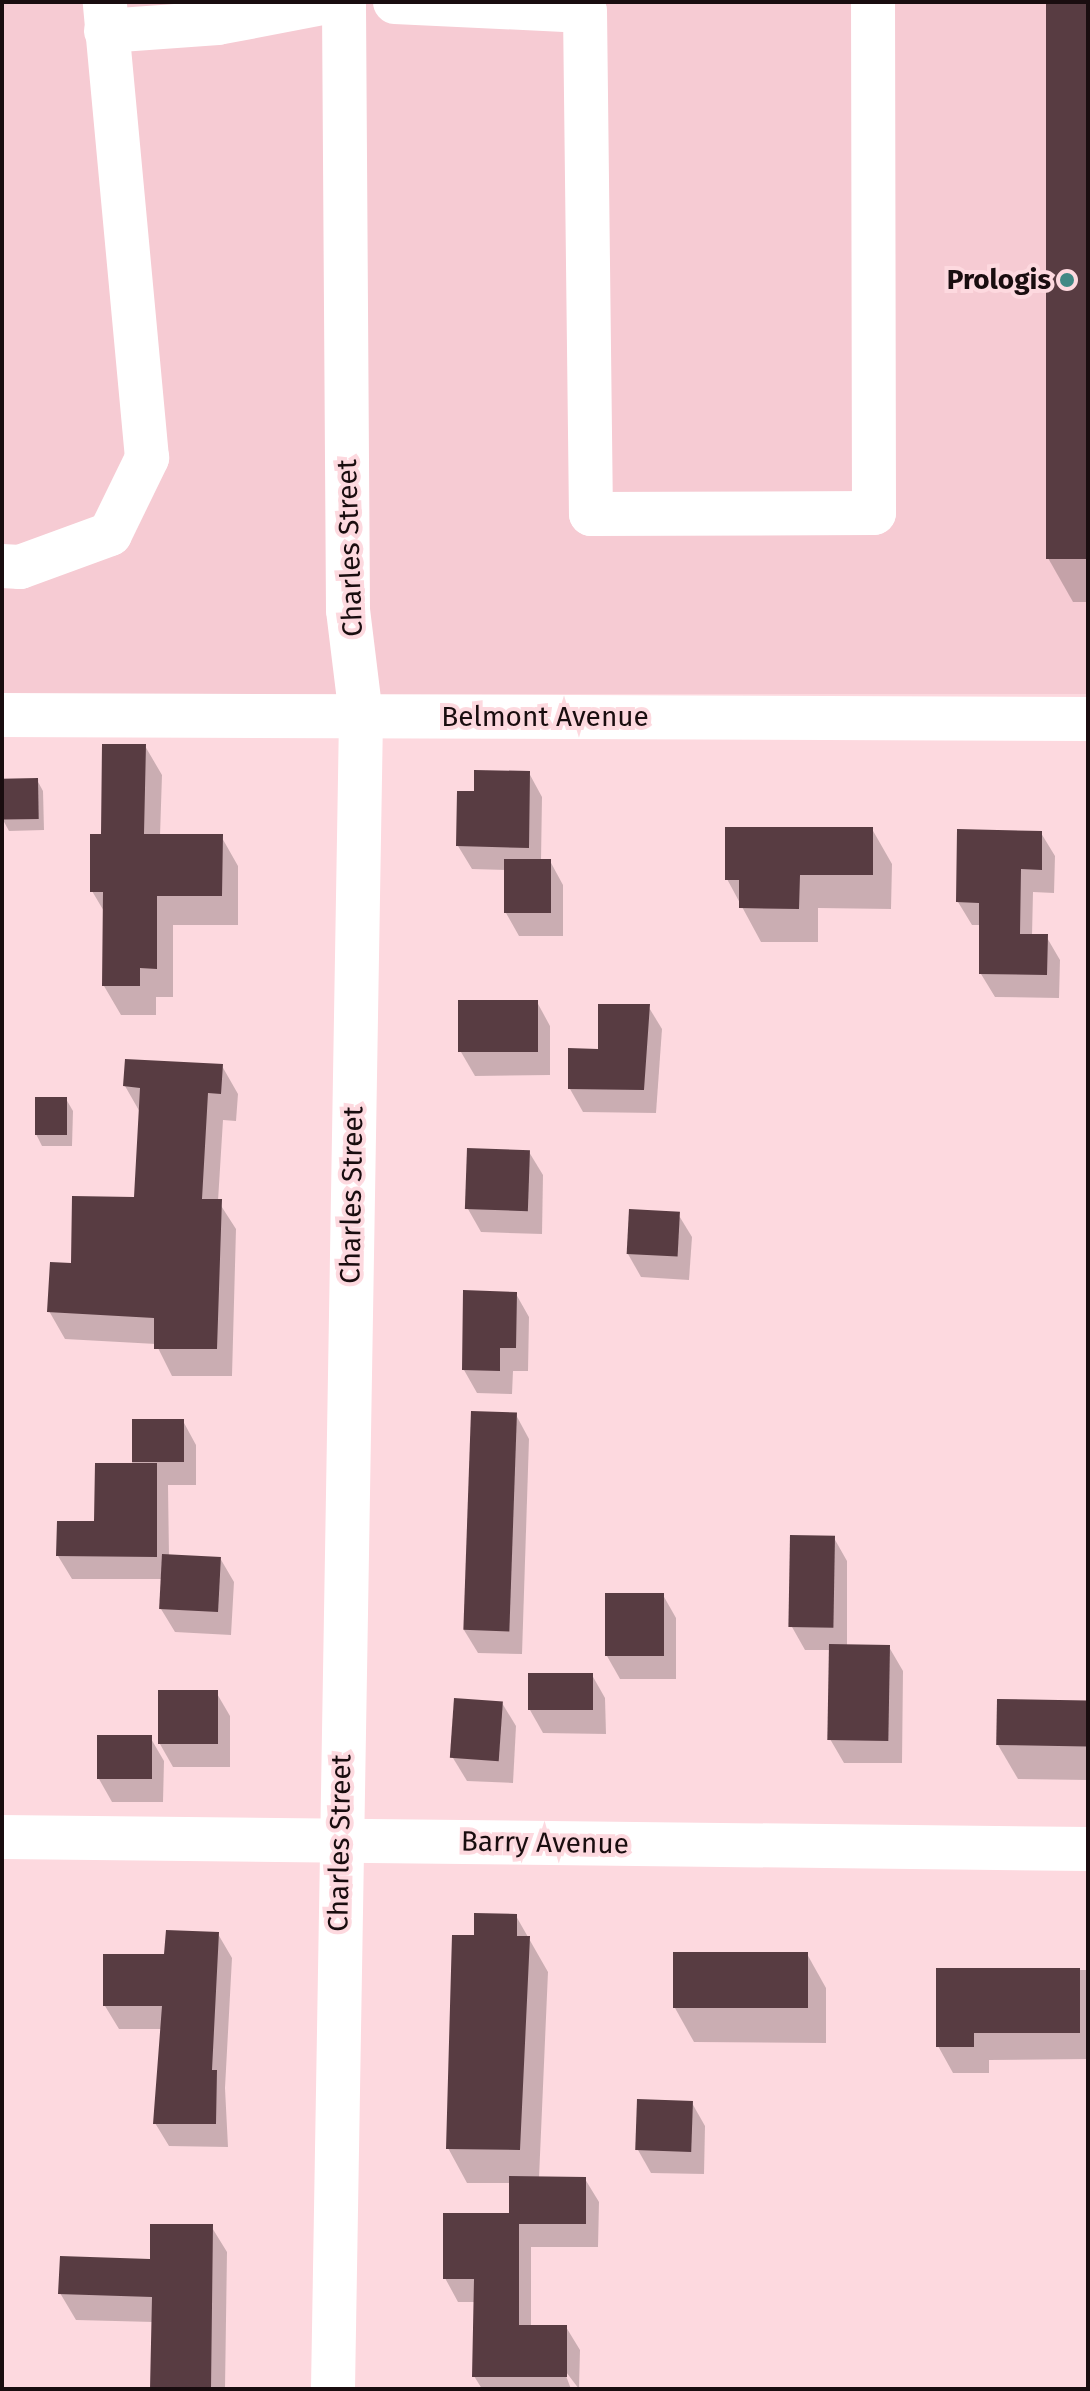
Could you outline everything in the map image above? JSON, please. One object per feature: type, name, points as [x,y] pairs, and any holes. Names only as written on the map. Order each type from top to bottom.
[{"type":"street","points":[[2,566],[20,567],[110,534],[147,458],[124,172],[105,16],[218,23],[328,2]]},
{"type":"street","name":"Charles Street","points":[[333,2389],[339,1841],[361,716],[348,610],[344,2]]},
{"type":"street","points":[[395,2],[585,11],[591,514],[623,514],[874,513],[873,2]]},
{"type":"street","name":"Belmont Avenue","points":[[2,715],[1088,719]]},
{"type":"street","name":"Barry Avenue","points":[[2,1837],[1088,1849]]},
{"type":"shaded area","points":[[2,2],[1088,2],[1088,694],[2,694]]},
{"type":"building","name":"Prologis","points":[[1046,2],[1088,2],[1088,559],[1046,559]]},
{"type":"building","points":[[102,744],[146,744],[144,834],[223,834],[222,896],[157,896],[157,969],[140,968],[140,986],[102,986],[103,892],[90,892],[90,834],[101,834]]},
{"type":"building","points":[[474,770],[530,771],[529,848],[456,846],[457,791],[474,791]]},
{"type":"building","points":[[38,778],[39,819],[3,820],[2,779]]},
{"type":"building","points":[[725,827],[873,827],[873,875],[800,875],[799,909],[739,908],[739,880],[725,880]]},
{"type":"building","points":[[957,829],[1042,831],[1042,870],[1021,869],[1020,934],[1048,934],[1047,975],[979,974],[979,903],[956,902]]},
{"type":"building","points":[[504,859],[551,859],[551,913],[504,913]]},
{"type":"building","points":[[458,1000],[538,1000],[538,1052],[458,1052]]},
{"type":"building","points":[[598,1004],[650,1004],[644,1090],[568,1089],[568,1048],[598,1049]]},
{"type":"building","points":[[125,1059],[223,1064],[221,1094],[208,1093],[202,1199],[222,1199],[217,1349],[154,1349],[154,1318],[47,1312],[50,1262],[71,1263],[72,1196],[134,1197],[140,1088],[123,1086]]},
{"type":"building","points":[[35,1097],[67,1097],[67,1135],[35,1135]]},
{"type":"building","points":[[467,1148],[530,1150],[528,1211],[465,1209]]},
{"type":"building","points":[[629,1209],[680,1212],[678,1257],[627,1254]]},
{"type":"building","points":[[463,1290],[517,1292],[516,1348],[500,1348],[500,1371],[462,1370]]},
{"type":"building","points":[[471,1411],[517,1413],[509,1631],[463,1630]]},
{"type":"building","points":[[132,1419],[184,1419],[184,1462],[132,1462]]},
{"type":"building","points":[[95,1463],[157,1463],[157,1557],[56,1556],[57,1521],[94,1521]]},
{"type":"building","points":[[790,1535],[835,1536],[833,1628],[788,1627]]},
{"type":"building","points":[[162,1554],[221,1557],[218,1612],[159,1609]]},
{"type":"building","points":[[605,1593],[664,1593],[664,1656],[605,1656]]},
{"type":"building","points":[[829,1644],[890,1645],[888,1741],[827,1740]]},
{"type":"building","points":[[528,1673],[593,1673],[593,1710],[528,1710]]},
{"type":"building","points":[[158,1690],[218,1690],[218,1744],[158,1744]]},
{"type":"building","points":[[454,1698],[503,1701],[499,1761],[450,1758]]},
{"type":"building","points":[[997,1699],[1088,1701],[1087,1747],[996,1745]]},
{"type":"building","points":[[97,1735],[152,1735],[152,1779],[97,1779]]},
{"type":"building","points":[[474,1913],[517,1914],[517,1936],[530,1936],[520,2150],[446,2149],[452,1935],[474,1935]]},
{"type":"building","points":[[166,1930],[219,1932],[212,2070],[217,2070],[216,2124],[153,2124],[162,2006],[103,2006],[103,1954],[164,1954]]},
{"type":"building","points":[[673,1952],[808,1952],[808,2008],[673,2008]]},
{"type":"building","points":[[936,1968],[1080,1968],[1080,2033],[974,2033],[974,2047],[936,2047]]},
{"type":"building","points":[[637,2099],[693,2101],[691,2152],[635,2150]]},
{"type":"building","points":[[509,2176],[586,2177],[586,2224],[519,2224],[519,2325],[567,2325],[567,2377],[472,2377],[474,2279],[443,2279],[443,2213],[509,2213]]},
{"type":"building","points":[[150,2224],[213,2224],[211,2389],[150,2389],[152,2297],[58,2294],[60,2256],[150,2259]]},
{"type":"place","name":"Prologis","points":[[1067,280]]}]
